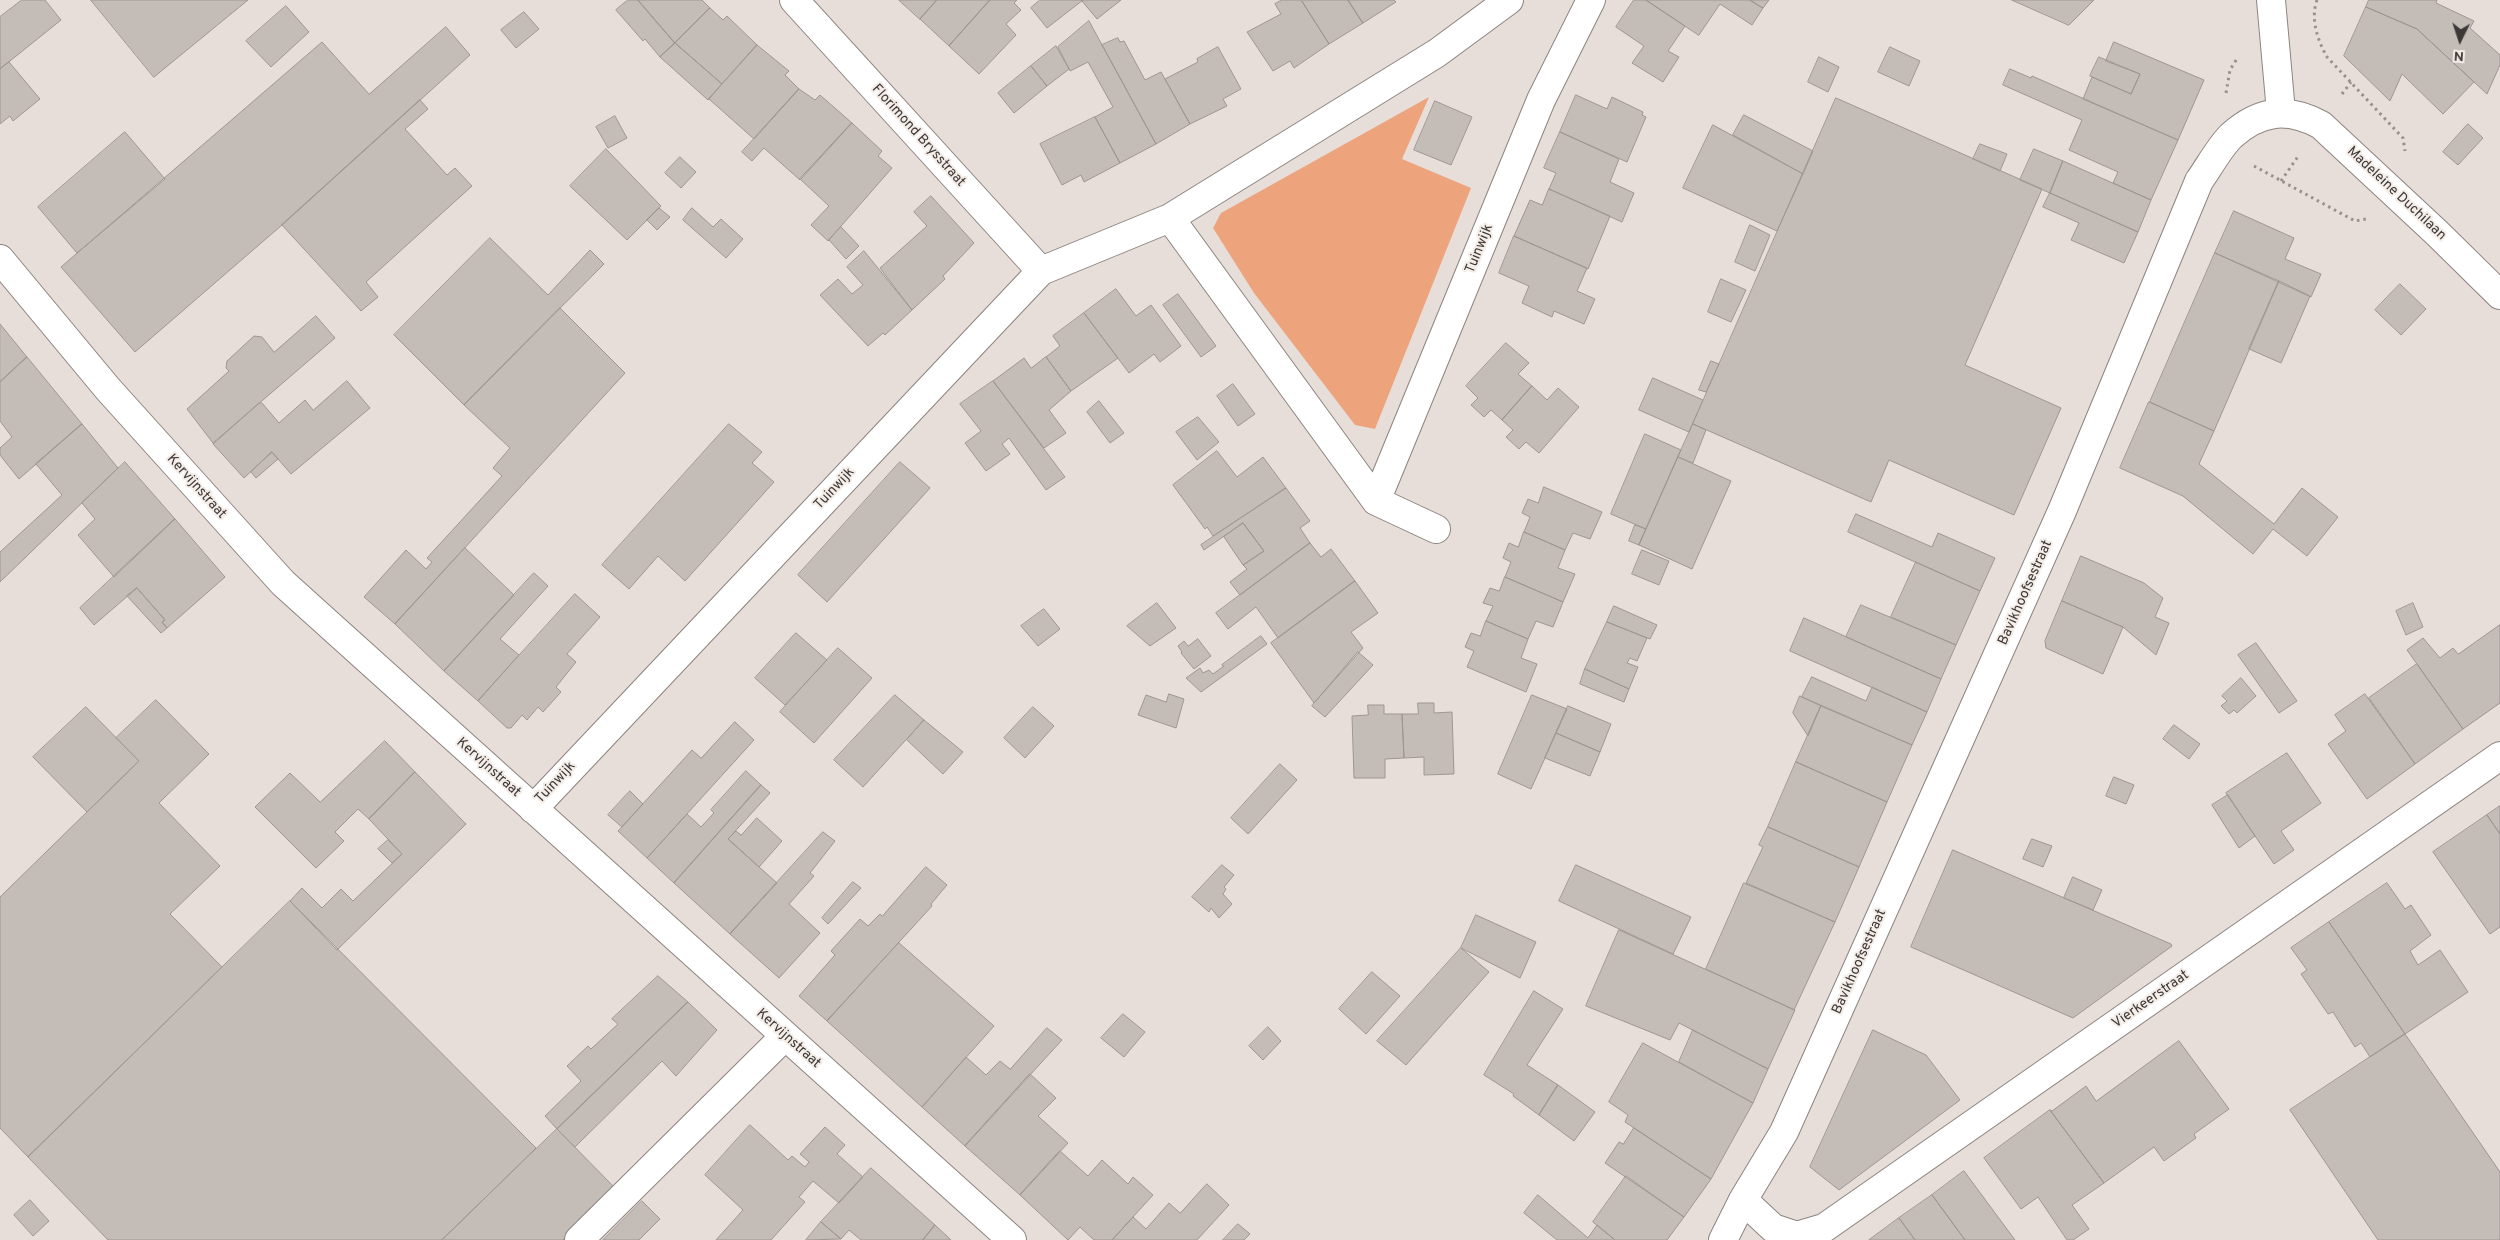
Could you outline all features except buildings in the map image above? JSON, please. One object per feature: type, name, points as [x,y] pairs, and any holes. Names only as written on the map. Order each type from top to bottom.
[{"type":"street","name":"Florimond Brysstraat","points":[[794,0],[1041,271]]},
{"type":"street","name":"Tuinwijk","points":[[532,808],[1041,271],[1170,218],[1437,52],[1509,0]]},
{"type":"street","name":"Tuinwijk","points":[[1376,501],[1541,100],[1591,0]]},
{"type":"street","points":[[2272,0],[2281,112]]},
{"type":"street","name":"Madeleine Duchilaan","points":[[2281,112],[2302,114],[2321,125],[2438,233],[2500,295]]},
{"type":"street","name":"Bavikhoofsestraat","points":[[1723,1240],[1784,1132],[2054,529],[2199,181],[2231,137],[2264,116],[2281,112]]},
{"type":"street","points":[[1170,218],[1376,501],[1436,529]]},
{"type":"street","name":"Kervijnstraat","points":[[0,259],[108,390],[283,584],[1012,1240]]},
{"type":"street","name":"Vierkeerstraat","points":[[1790,1238],[1824,1228],[2500,756]]},
{"type":"street","points":[[579,1240],[785,1036]]},
{"type":"street","points":[[1744,1200],[1773,1228],[1790,1238]]},
{"type":"path","points":[[2317,0],[2315,6],[2316,31],[2319,42],[2327,57],[2403,138],[2406,157]]},
{"type":"shaded area","points":[[1429,97],[1402,159],[1471,188],[1375,429],[1355,425],[1254,293],[1213,228],[1221,213]]}]
